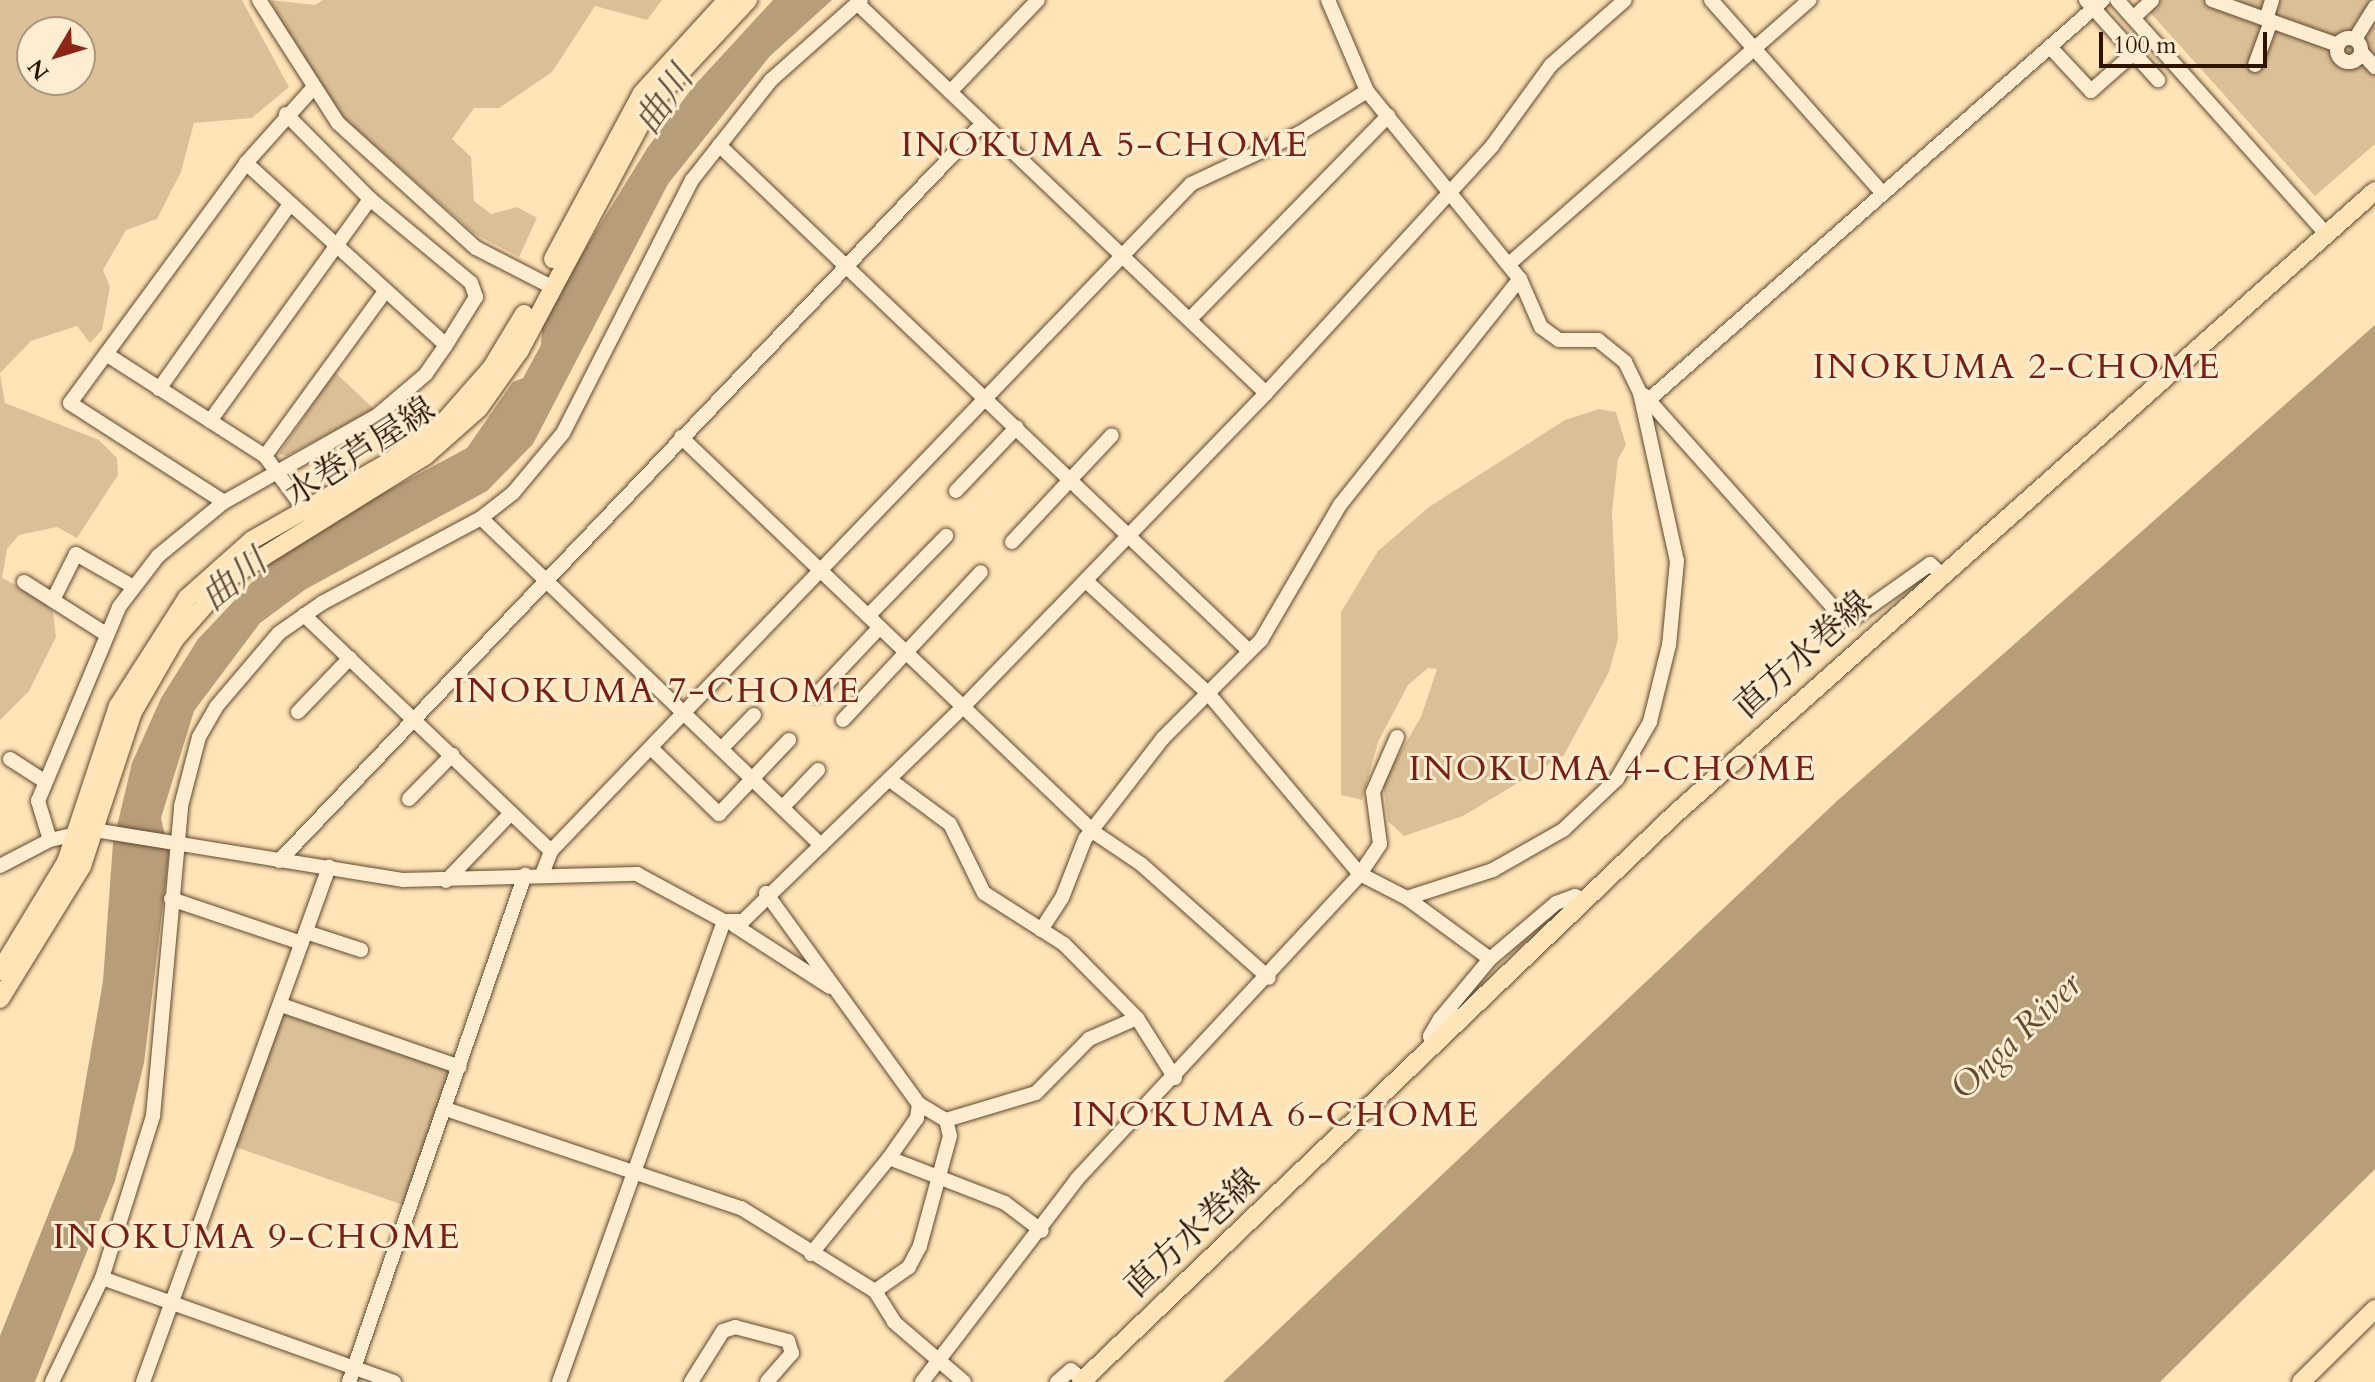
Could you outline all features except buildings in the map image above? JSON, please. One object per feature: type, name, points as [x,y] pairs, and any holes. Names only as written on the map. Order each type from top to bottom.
[{"type":"main road","name":"水巻芦屋線","points":[[0,999],[58,910],[94,831],[133,712],[175,639],[229,578],[308,515],[396,475],[461,426],[503,377],[642,93],[727,0]]},
{"type":"main road","name":"水巻芦屋線","points":[[546,285],[652,103],[748,0]]},
{"type":"main road","name":"直方水巻線","points":[[1082,1381],[1584,900],[1940,573],[2375,191]]},
{"type":"main road","name":"水巻芦屋線","points":[[0,971],[94,831]]},
{"type":"main road","points":[[2301,1382],[2375,1309]]},
{"type":"street","points":[[259,0],[338,123],[476,248],[546,285]]},
{"type":"street","points":[[950,92],[1038,0]]},
{"type":"street","points":[[1328,0],[1367,91],[1453,190],[1509,264],[1520,279],[1541,327],[1559,340],[1610,345],[1646,395],[1842,617],[1851,620],[1930,564],[1940,573]]},
{"type":"street","points":[[559,1382],[633,1175],[729,923],[821,845],[890,780],[1086,581],[1266,393],[1453,190],[1551,65],[1625,0]]},
{"type":"street","points":[[1711,0],[1883,194]]},
{"type":"street","points":[[1509,264],[1809,0]]},
{"type":"street","points":[[2117,0],[2325,233]]},
{"type":"street","points":[[2133,18],[2152,0]]},
{"type":"street","points":[[2212,0],[2246,6],[2269,20],[2338,45],[2358,46],[2375,67]]},
{"type":"street","points":[[2255,65],[2272,0]]},
{"type":"street","points":[[52,1382],[102,1278],[153,1116],[174,844],[199,737],[258,654],[304,615],[481,518],[513,493],[563,433],[692,180],[771,80],[859,1],[982,124],[1266,393]]},
{"type":"street","points":[[1646,395],[1883,194],[2050,47],[2094,3],[2158,80]]},
{"type":"street","points":[[2338,45],[2346,62],[2358,46],[2375,7]]},
{"type":"street","points":[[2050,47],[2091,91],[2134,53]]},
{"type":"street","points":[[224,502],[70,403],[246,163],[286,114],[313,88]]},
{"type":"street","points":[[543,872],[551,851],[1191,184],[1300,133],[1367,91]]},
{"type":"street","points":[[50,840],[38,801],[44,781],[106,634],[132,586],[198,518],[378,415],[426,374],[476,297],[471,283],[370,199],[286,114]]},
{"type":"street","points":[[1190,319],[1388,116]]},
{"type":"street","points":[[279,861],[982,124]]},
{"type":"street","points":[[719,145],[1249,651]]},
{"type":"street","points":[[246,163],[446,345]]},
{"type":"street","points":[[210,421],[370,199]]},
{"type":"street","points":[[159,389],[290,204]]},
{"type":"street","points":[[1041,930],[1062,898],[1085,839],[1095,833],[1163,738],[1249,651],[1290,598],[1340,505],[1520,279]]},
{"type":"street","points":[[265,456],[386,290]]},
{"type":"street","points":[[106,354],[265,456],[280,469],[308,515]]},
{"type":"street","points":[[1407,898],[1493,870],[1563,830],[1617,779],[1650,722],[1669,645],[1677,561],[1646,395]]},
{"type":"street","points":[[956,491],[1017,427]]},
{"type":"street","points":[[1012,542],[1112,435]]},
{"type":"street","points":[[681,437],[1095,833],[1141,864],[1269,978]]},
{"type":"street","points":[[481,518],[547,578],[821,845]]},
{"type":"street","points":[[868,616],[946,536]]},
{"type":"street","points":[[54,598],[76,554],[132,586]]},
{"type":"street","points":[[843,720],[981,572]]},
{"type":"street","points":[[1086,581],[1208,693],[1360,874],[1407,898],[1490,959]]},
{"type":"street","points":[[24,582],[54,598],[106,634]]},
{"type":"street","points":[[304,615],[551,851]]},
{"type":"street","points":[[816,695],[880,627]]},
{"type":"street","points":[[298,712],[350,658]]},
{"type":"street","points":[[722,748],[754,715]]},
{"type":"street","points":[[922,1382],[1042,1231],[1077,1179],[1269,978],[1360,874],[1380,844],[1373,792],[1397,737]]},
{"type":"street","points":[[651,748],[719,814],[789,740]]},
{"type":"street","points":[[409,799],[452,755]]},
{"type":"street","points":[[10,759],[44,781]]},
{"type":"street","points":[[783,807],[818,770]]},
{"type":"street","points":[[890,780],[950,824],[984,893],[1064,944],[1137,1018],[1175,1078]]},
{"type":"street","points":[[446,881],[511,813]]},
{"type":"street","points":[[0,866],[50,840],[94,831],[279,861],[446,881],[543,872],[637,874],[729,923],[834,989]]},
{"type":"street","points":[[143,1382],[175,1304],[329,867]]},
{"type":"street","points":[[351,1375],[525,875]]},
{"type":"street","points":[[766,893],[919,1104],[946,1120],[950,1136],[941,1176],[909,1267],[875,1291]]},
{"type":"street","points":[[171,899],[304,938],[361,950]]},
{"type":"street","points":[[1433,1046],[1430,1036],[1440,1019],[1490,959],[1556,903],[1584,900]]},
{"type":"street","points":[[786,961],[800,942]]},
{"type":"street","points":[[281,1005],[460,1067]]},
{"type":"street","points":[[946,1120],[1036,1093],[1089,1039],[1137,1018]]},
{"type":"street","points":[[811,1254],[889,1158],[917,1118],[919,1104]]},
{"type":"street","points":[[446,1109],[633,1175],[741,1208],[875,1291],[894,1322],[940,1358],[964,1382]]},
{"type":"street","points":[[889,1158],[1005,1203],[1042,1231]]},
{"type":"street","points":[[102,1278],[351,1375],[394,1382]]},
{"type":"street","points":[[691,1382],[723,1331],[735,1327],[788,1341],[792,1353],[767,1382]]},
{"type":"street","points":[[1057,1382],[1071,1370],[1082,1381]]},
{"type":"shaded area","points":[[0,0],[242,0],[289,87],[252,118],[194,123],[181,172],[157,219],[126,230],[103,270],[110,287],[102,330],[90,343],[77,326],[31,341],[0,373]]},
{"type":"shaded area","points":[[270,0],[315,5],[323,0],[662,0],[647,20],[595,6],[552,72],[499,108],[474,108],[452,139],[471,157],[474,201],[491,214],[517,207],[537,218],[519,257],[475,234],[340,115],[313,80]]},
{"type":"shaded area","points":[[2139,0],[2375,0],[2375,144],[2315,196]]},
{"type":"shaded area","points":[[335,372],[374,409],[287,456],[279,454]]},
{"type":"shaded area","points":[[0,374],[5,403],[99,440],[117,458],[118,475],[77,538],[57,527],[19,535],[7,549],[2,578],[39,597],[53,612],[56,637],[29,691],[0,720]]},
{"type":"shaded area","points":[[1599,409],[1616,412],[1626,445],[1618,459],[1612,512],[1618,639],[1609,672],[1564,755],[1463,816],[1404,836],[1388,821],[1383,782],[1421,717],[1437,669],[1428,668],[1408,685],[1378,742],[1362,800],[1341,795],[1341,612],[1378,551],[1429,507],[1565,420]]},
{"type":"shaded area","points":[[282,1013],[450,1071],[404,1205],[236,1147]]},
{"type":"water","points":[[773,0],[832,0],[770,56],[668,184],[533,444],[487,491],[306,589],[260,623],[194,711],[161,818],[169,854],[144,1063],[115,1181],[35,1382],[0,1382],[0,1336],[74,1149],[103,981],[113,843],[132,763],[161,698],[198,639],[287,545],[467,448],[513,382],[523,378],[541,345],[543,317],[648,147],[693,87]]},
{"type":"water","name":"Onga River","points":[[2375,325],[2375,1169],[2160,1382],[1223,1382],[1837,801]]},
{"type":"district","name":"INOKUMA 5-CHOME","points":[[1105,145]]},
{"type":"district","name":"INOKUMA 2-CHOME","points":[[2017,367]]},
{"type":"district","name":"INOKUMA 7-CHOME","points":[[657,691]]},
{"type":"district","name":"INOKUMA 4-CHOME","points":[[1613,769]]},
{"type":"district","name":"INOKUMA 6-CHOME","points":[[1276,1115]]},
{"type":"district","name":"INOKUMA 9-CHOME","points":[[257,1237]]},
{"type":"water label","name":"曲川","points":[[664,100]]},
{"type":"water label","name":"曲川","points":[[234,580]]}]
